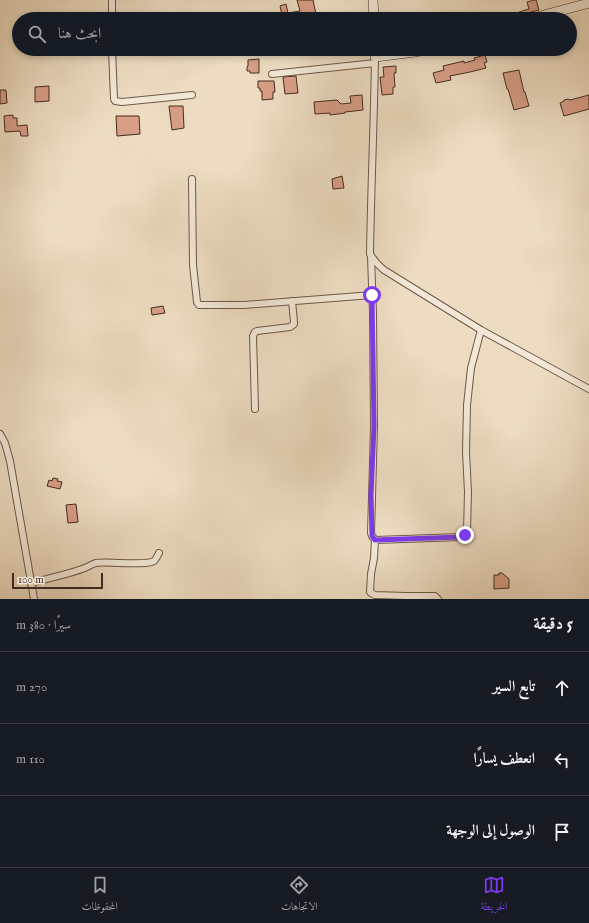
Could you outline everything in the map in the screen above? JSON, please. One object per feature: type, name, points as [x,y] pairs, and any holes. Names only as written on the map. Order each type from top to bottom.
[{"type":"main road","points":[[373,0],[374,12]]},
{"type":"main road","points":[[555,12],[589,3]]},
{"type":"street","points":[[112,0],[112,12]]},
{"type":"street","points":[[112,56],[115,101],[122,102],[192,95]]},
{"type":"street","points":[[272,74],[375,56],[370,254],[374,426],[371,533],[375,540],[370,590],[371,594],[374,596],[435,596],[438,599]]},
{"type":"street","points":[[192,179],[193,265],[197,304],[244,305],[372,295]]},
{"type":"street","points":[[370,254],[378,266],[481,330],[589,389]]},
{"type":"street","points":[[255,409],[253,334],[257,331],[292,326],[294,322],[292,301]]},
{"type":"street","points":[[375,540],[461,537],[467,532],[467,405],[471,368],[481,330]]},
{"type":"street","points":[[0,434],[5,443],[10,461],[34,599]]},
{"type":"street","points":[[32,583],[84,569],[98,563],[153,562],[159,553]]},
{"type":"building","points":[[297,0],[313,0],[316,12],[294,12],[300,11]]},
{"type":"building","points":[[536,0],[539,10],[519,12],[529,9],[527,2]]},
{"type":"building","points":[[286,4],[288,12],[281,12],[280,6]]},
{"type":"building","points":[[485,56],[487,62],[484,63],[486,68],[450,76],[451,80],[436,83],[433,73],[444,70],[443,66],[464,61],[464,63],[475,60],[474,58]]},
{"type":"building","points":[[259,59],[259,73],[250,73],[250,71],[247,71],[248,60]]},
{"type":"building","points":[[396,66],[396,73],[394,73],[395,87],[393,87],[393,94],[382,95],[380,77],[384,77],[383,67]]},
{"type":"building","points":[[519,70],[529,106],[514,110],[503,73]]},
{"type":"building","points":[[296,76],[298,93],[285,94],[283,77]]},
{"type":"building","points":[[258,81],[274,81],[275,92],[273,92],[273,99],[262,100],[262,91],[258,88]]},
{"type":"building","points":[[49,86],[49,101],[35,102],[35,87]]},
{"type":"building","points":[[0,90],[6,90],[7,103],[0,104]]},
{"type":"building","points":[[362,95],[363,110],[330,115],[330,113],[315,114],[314,102],[337,100],[341,104],[351,103],[350,96]]},
{"type":"building","points":[[589,95],[589,109],[564,116],[560,103],[564,100]]},
{"type":"building","points":[[169,106],[183,106],[184,128],[172,130]]},
{"type":"building","points":[[13,115],[13,118],[17,118],[17,126],[27,125],[28,136],[21,136],[20,131],[5,132],[4,116]]},
{"type":"building","points":[[116,116],[139,116],[140,134],[117,136]]},
{"type":"building","points":[[342,176],[344,188],[333,189],[332,179]]},
{"type":"building","points":[[163,306],[165,313],[152,315],[151,308]]},
{"type":"building","points":[[53,478],[62,482],[60,489],[47,486],[49,480],[52,481]]},
{"type":"building","points":[[76,504],[78,522],[68,523],[66,505]]},
{"type":"building","points":[[499,573],[502,573],[509,579],[509,588],[494,589],[494,575],[499,575]]},
{"type":"route","points":[[372,295],[374,426],[371,495],[372,536],[375,540],[461,537],[465,535]]}]
